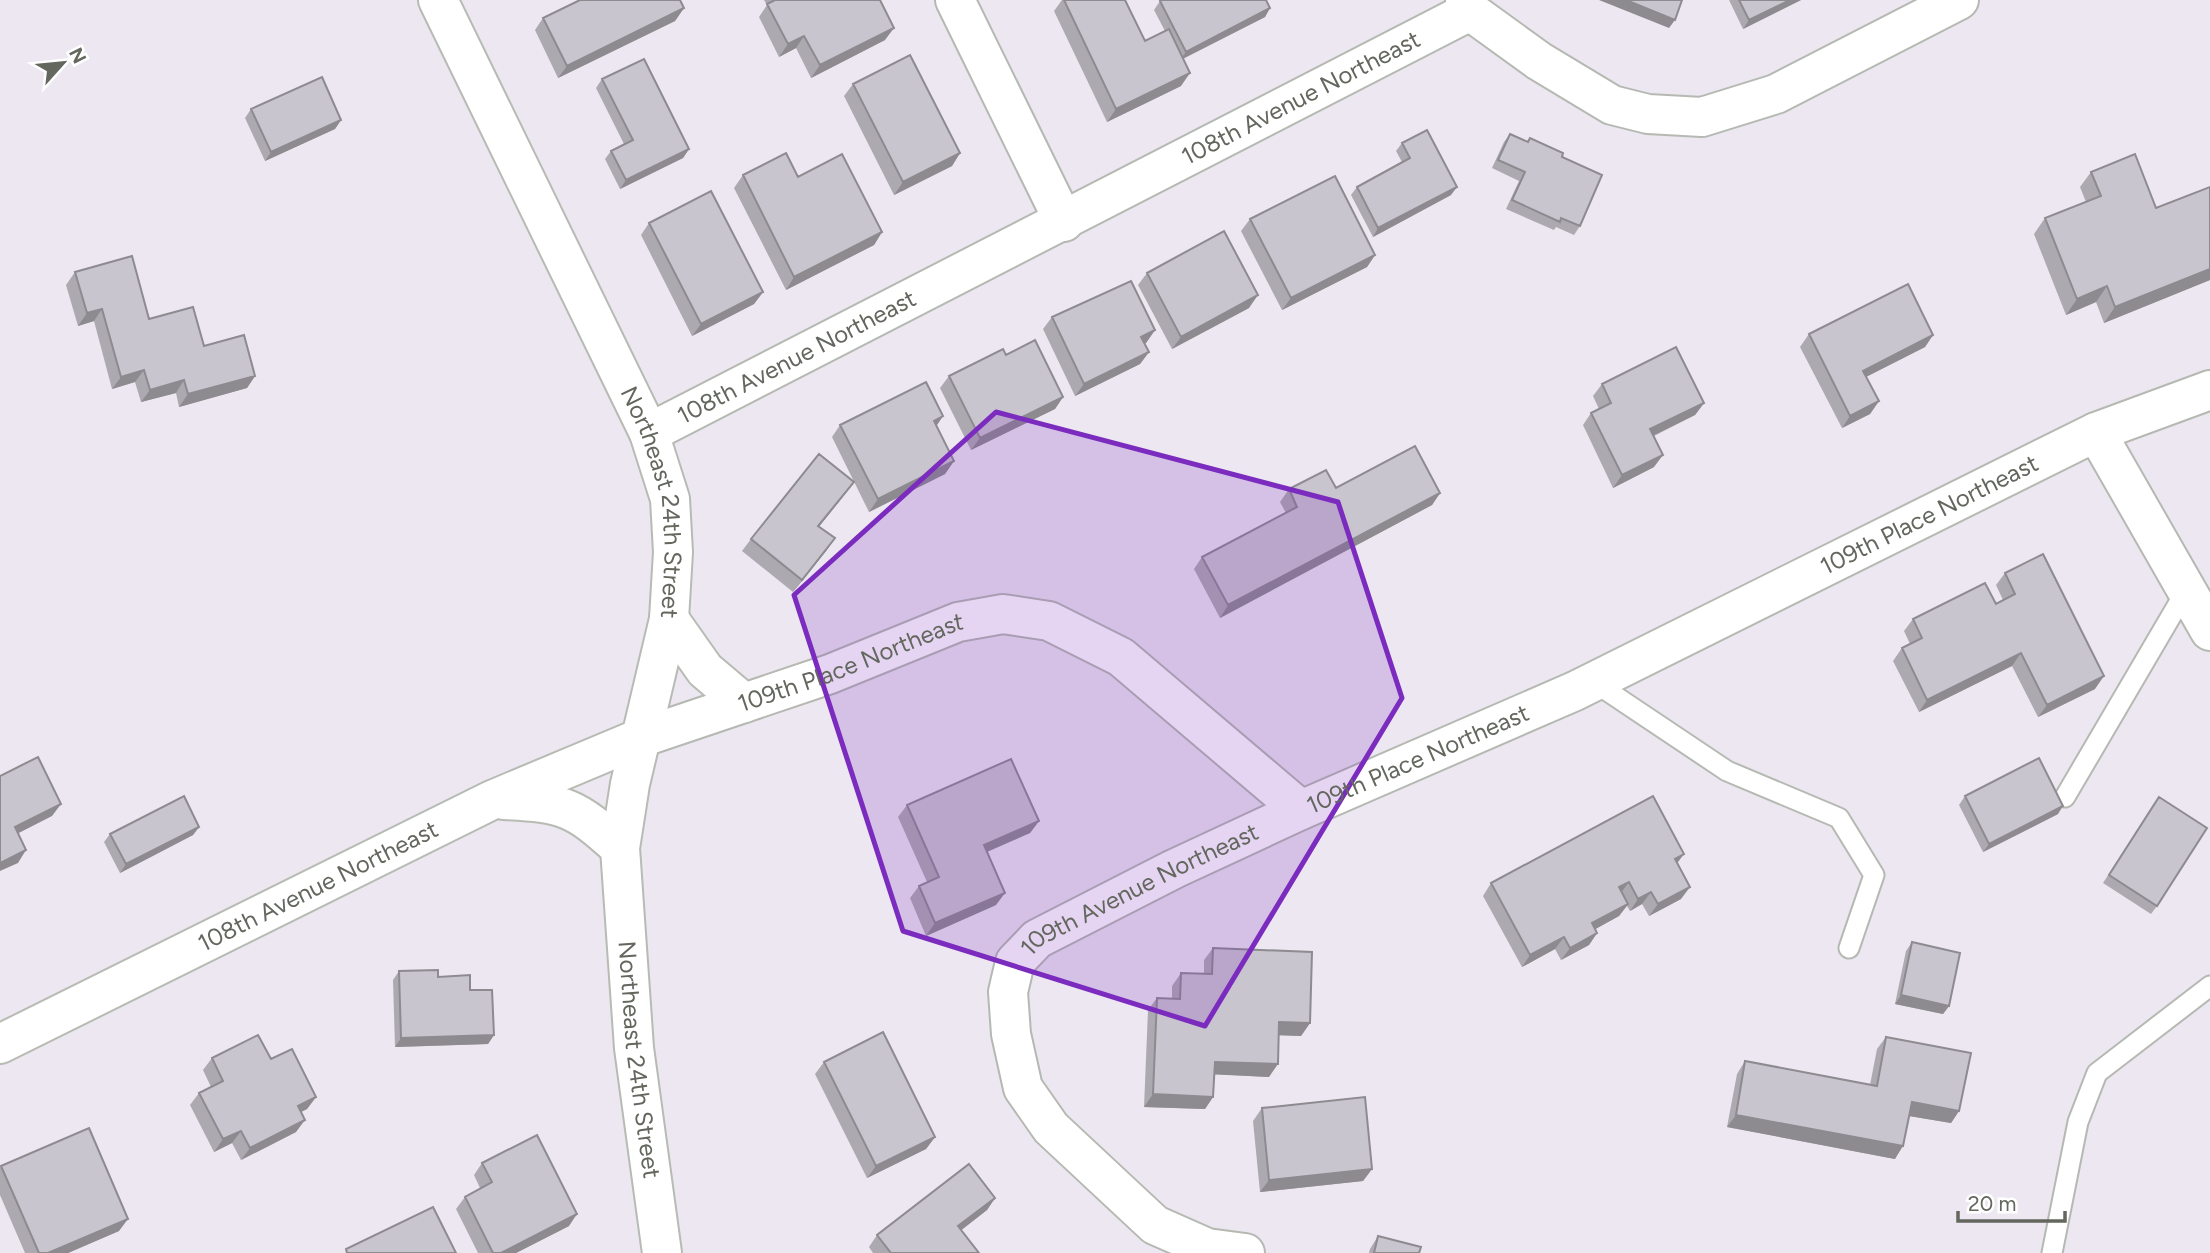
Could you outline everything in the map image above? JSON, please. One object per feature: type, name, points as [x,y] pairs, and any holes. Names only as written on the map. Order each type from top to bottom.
[{"type":"street","name":"Northeast 24th Street","points":[[438,0],[649,433],[670,499],[673,552],[669,619],[640,738],[620,848],[634,1048],[662,1253]]},
{"type":"street","points":[[955,0],[1064,222]]},
{"type":"street","name":"108th Avenue Northeast","points":[[649,433],[1064,222],[1467,6],[1539,61],[1612,105],[1648,114],[1702,117],[1776,94],[1959,0]]},
{"type":"street","name":"109th Place Northeast","points":[[640,738],[831,674],[958,622],[1003,614],[1049,621],[1121,657],[1301,810],[1594,682],[2096,432],[2210,390]]},
{"type":"street","points":[[2096,432],[2210,631]]},
{"type":"street","points":[[669,619],[705,670],[744,703]]},
{"type":"street","name":"108th Avenue Northeast","points":[[0,1044],[492,800],[640,738]]},
{"type":"street","points":[[492,800],[551,802],[569,808],[620,848]]},
{"type":"street","name":"109th Avenue Northeast","points":[[1245,1253],[1207,1248],[1155,1225],[1051,1128],[1023,1088],[1011,1034],[1008,992],[1015,962],[1037,939],[1174,869],[1301,810]]},
{"type":"lane","points":[[2065,797],[2187,589]]},
{"type":"lane","points":[[1594,682],[1727,771],[1839,818],[1874,875],[1849,948]]},
{"type":"lane","points":[[2052,1253],[2078,1122],[2097,1073],[2210,986]]},
{"type":"highlighted area","points":[[996,412],[1338,502],[1402,698],[1205,1026],[903,931],[794,595]]},
{"type":"building","points":[[580,0],[680,0],[684,8],[567,66],[543,18]]},
{"type":"building","points":[[775,0],[880,0],[894,28],[820,65],[804,36],[788,44],[767,4]]},
{"type":"building","points":[[1064,0],[1125,0],[1145,41],[1169,29],[1190,73],[1116,109]]},
{"type":"building","points":[[1266,0],[1270,8],[1186,52],[1160,1]]},
{"type":"building","points":[[1626,0],[1682,0],[1675,20]]},
{"type":"building","points":[[1739,0],[1790,0],[1749,20]]},
{"type":"building","points":[[910,55],[960,153],[903,182],[853,84]]},
{"type":"building","points":[[644,59],[689,149],[626,180],[611,151],[633,140],[602,79]]},
{"type":"building","points":[[322,77],[341,120],[271,152],[251,109]]},
{"type":"building","points":[[1427,130],[1457,187],[1378,228],[1357,187],[1410,158],[1402,143]]},
{"type":"building","points":[[1510,134],[1528,142],[1530,138],[1563,153],[1562,157],[1602,175],[1580,226],[1561,218],[1560,222],[1512,200],[1525,172],[1498,160]]},
{"type":"building","points":[[786,153],[798,177],[842,154],[882,232],[794,277],[743,175]]},
{"type":"building","points":[[2135,154],[2156,208],[2210,187],[2210,269],[2115,307],[2107,286],[2077,299],[2045,218],[2101,196],[2091,172]]},
{"type":"building","points":[[1335,176],[1375,255],[1291,298],[1250,219]]},
{"type":"building","points":[[711,191],[763,292],[701,324],[649,223]]},
{"type":"building","points":[[1224,231],[1258,295],[1181,337],[1147,273]]},
{"type":"building","points":[[132,256],[149,319],[193,307],[204,346],[244,335],[255,376],[188,394],[184,380],[150,390],[144,370],[121,377],[102,309],[87,313],[75,272]]},
{"type":"building","points":[[1131,281],[1155,330],[1141,337],[1149,352],[1084,384],[1052,317]]},
{"type":"building","points":[[1908,284],[1933,335],[1863,371],[1879,401],[1850,416],[1809,334]]},
{"type":"building","points":[[1035,340],[1063,397],[980,438],[949,376],[1003,349],[1006,355]]},
{"type":"building","points":[[1676,347],[1704,403],[1650,429],[1663,455],[1622,475],[1591,413],[1611,403],[1602,384]]},
{"type":"building","points":[[926,382],[943,416],[934,421],[954,461],[878,499],[840,425]]},
{"type":"building","points":[[1415,446],[1440,493],[1228,605],[1202,557],[1297,507],[1289,489],[1326,470],[1336,488]]},
{"type":"building","points":[[819,454],[854,482],[818,526],[835,538],[802,580],[751,539]]},
{"type":"building","points":[[2043,554],[2104,676],[2047,705],[2021,653],[1927,700],[1902,648],[1922,638],[1913,619],[1985,583],[1996,604],[2015,594],[2005,573]]},
{"type":"building","points":[[38,757],[61,804],[15,827],[26,850],[0,863],[0,776]]},
{"type":"building","points":[[2039,758],[2063,806],[1989,844],[1965,796]]},
{"type":"building","points":[[1011,759],[1039,821],[984,845],[1005,893],[935,923],[919,886],[939,877],[907,805]]},
{"type":"building","points":[[184,796],[199,827],[126,864],[110,834]]},
{"type":"building","points":[[1653,796],[1684,854],[1675,859],[1690,887],[1658,904],[1651,892],[1638,899],[1629,882],[1619,887],[1628,904],[1592,923],[1597,933],[1570,948],[1564,937],[1530,955],[1491,883]]},
{"type":"building","points":[[2159,797],[2207,828],[2157,906],[2109,875]]},
{"type":"building","points":[[1912,942],[1960,953],[1949,1006],[1901,995]]},
{"type":"building","points":[[1213,948],[1312,952],[1310,1023],[1279,1022],[1278,1064],[1215,1062],[1213,1097],[1153,1094],[1157,998],[1180,999],[1181,973],[1212,974]]},
{"type":"building","points":[[438,970],[438,977],[470,975],[470,990],[492,990],[494,1035],[401,1038],[399,971]]},
{"type":"building","points":[[883,1032],[935,1137],[876,1166],[824,1062]]},
{"type":"building","points":[[258,1035],[271,1059],[292,1049],[316,1097],[298,1106],[305,1120],[250,1148],[241,1131],[223,1139],[199,1093],[223,1081],[212,1058]]},
{"type":"building","points":[[1886,1037],[1971,1053],[1959,1111],[1912,1102],[1903,1146],[1736,1115],[1745,1061],[1877,1086]]},
{"type":"building","points":[[1365,1097],[1372,1169],[1269,1180],[1262,1108]]},
{"type":"building","points":[[89,1128],[128,1219],[48,1253],[39,1253],[1,1166]]},
{"type":"building","points":[[537,1135],[577,1214],[501,1253],[493,1253],[465,1197],[492,1182],[482,1163]]},
{"type":"building","points":[[969,1164],[995,1198],[958,1226],[979,1253],[891,1253],[877,1235]]},
{"type":"building","points":[[433,1207],[456,1253],[347,1253],[346,1249]]},
{"type":"building","points":[[1378,1236],[1421,1247],[1419,1253],[1374,1253]]}]
